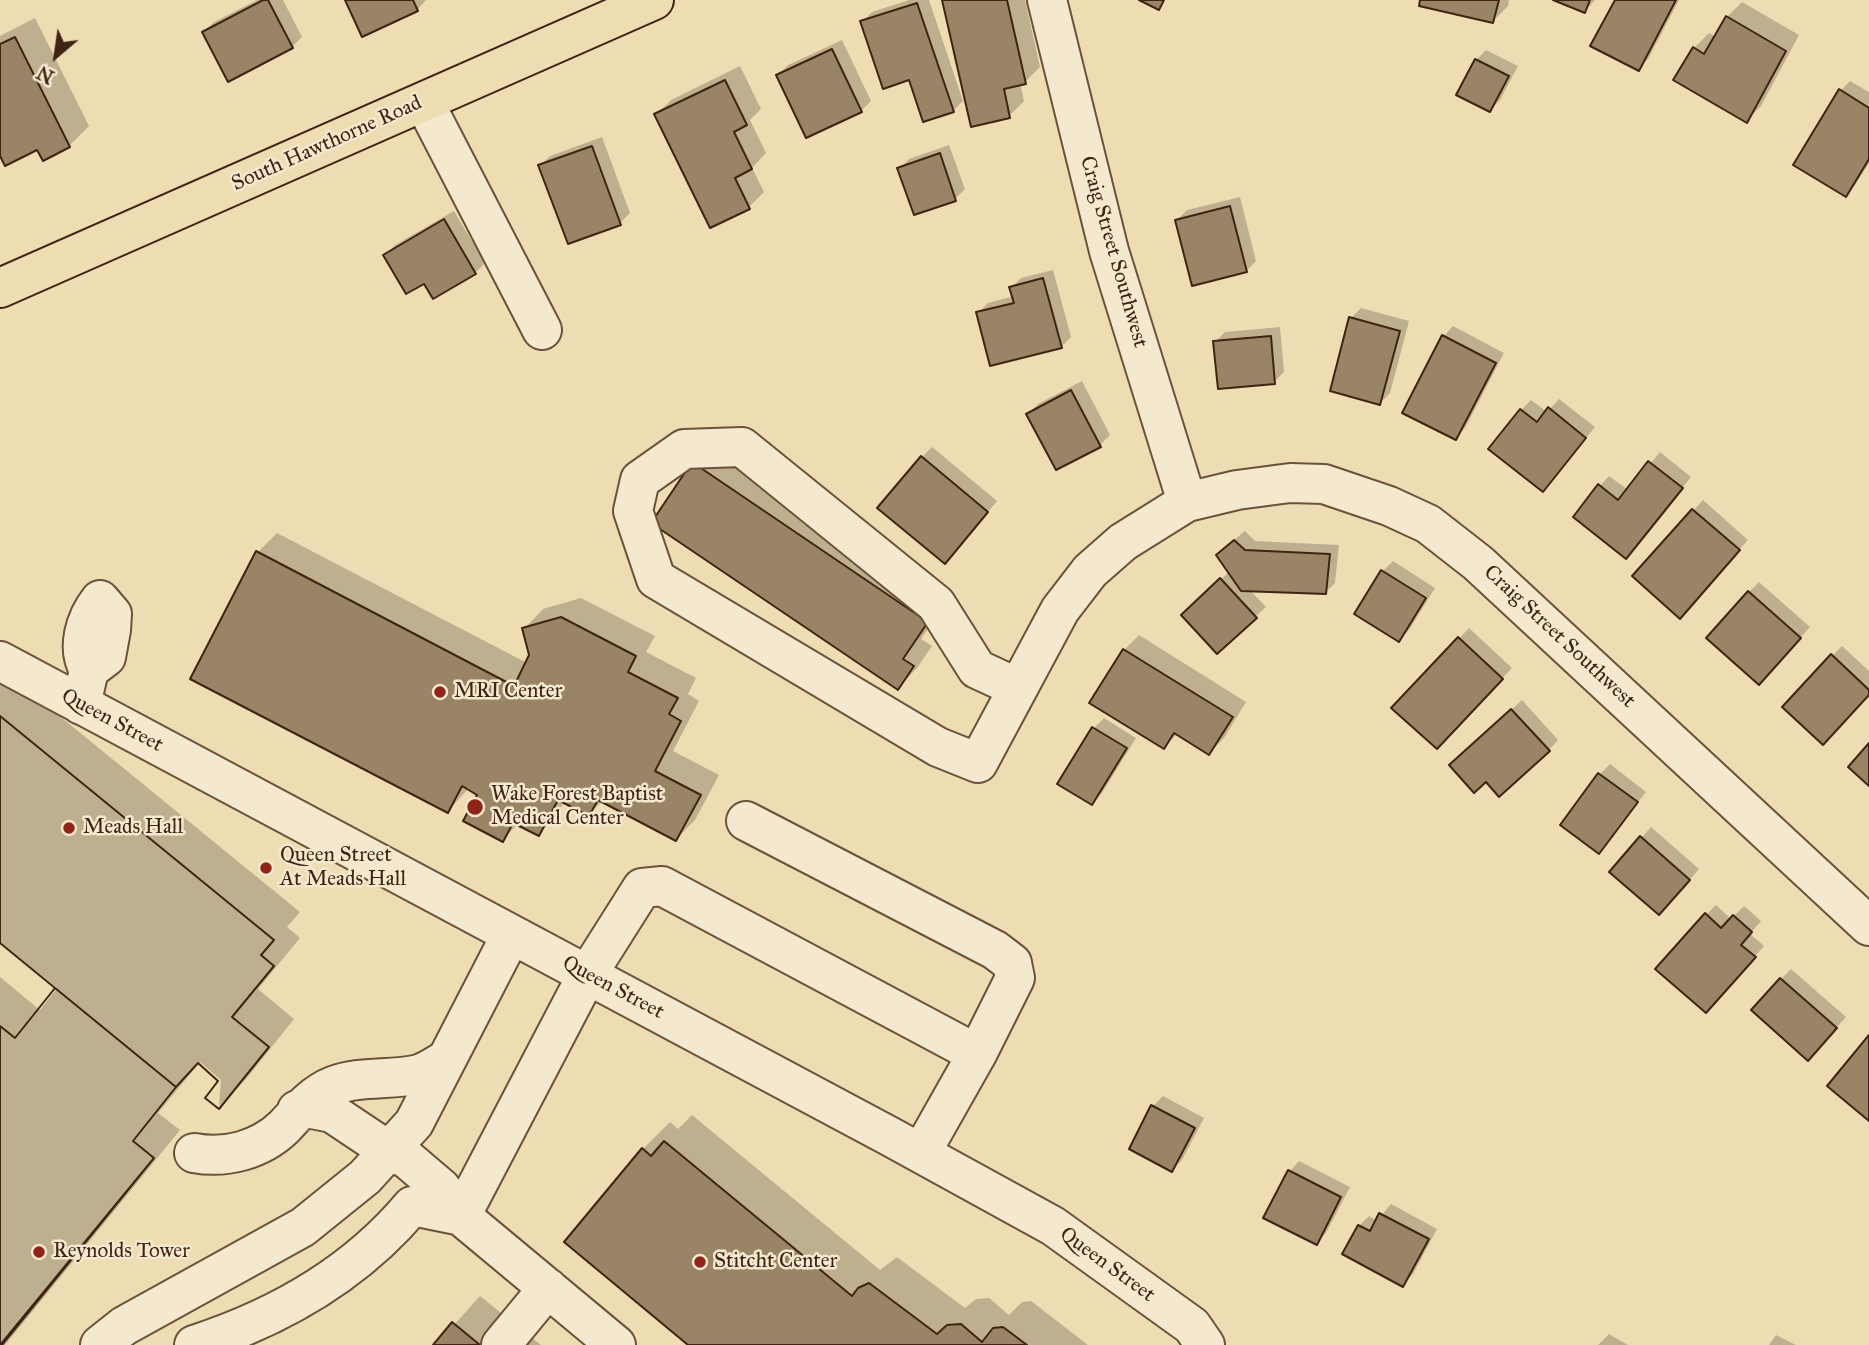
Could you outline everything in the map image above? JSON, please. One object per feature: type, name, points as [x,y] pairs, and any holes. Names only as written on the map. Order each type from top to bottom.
[{"type":"main road","name":"South Hawthorne Road","points":[[0,288],[654,0]]},
{"type":"street","name":"Craig Street Southwest","points":[[1047,0],[1110,251],[1187,502]]},
{"type":"street","points":[[424,102],[542,330]]},
{"type":"street","name":"Craig Street Southwest","points":[[1018,688],[977,669],[936,604],[742,447],[684,449],[640,480],[633,511],[656,579],[938,747],[978,763],[1018,688],[1059,610],[1090,570],[1123,542],[1187,502],[1237,490],[1290,483],[1325,484],[1389,506],[1429,524],[1478,562],[1869,926]]},
{"type":"street","name":"Queen Street","points":[[0,661],[85,687],[512,935],[1053,1226],[1192,1326],[1205,1345]]},
{"type":"street","points":[[746,821],[995,950],[1012,963],[1015,978],[977,1054],[921,1153]]},
{"type":"street","points":[[461,1216],[587,975],[642,888],[662,886],[977,1054]]},
{"type":"street","points":[[70,1345],[112,1335],[303,1227],[365,1177],[414,1123],[512,935]]},
{"type":"street","points":[[194,1153],[229,1154],[248,1150],[283,1128],[297,1110],[334,1086],[359,1080],[422,1073],[447,1059]]},
{"type":"street","points":[[297,1110],[312,1109],[332,1113],[389,1151],[407,1159],[441,1188],[461,1216],[616,1345]]},
{"type":"street","points":[[194,1345],[228,1335],[308,1295],[376,1246],[412,1206],[461,1216]]},
{"type":"street","points":[[501,1345],[548,1288]]},
{"type":"building","points":[[263,0],[268,0],[293,48],[228,82],[202,32]]},
{"type":"building","points":[[345,0],[413,0],[418,11],[362,37]]},
{"type":"building","points":[[942,0],[1007,0],[1026,84],[1004,89],[1010,118],[971,127]]},
{"type":"building","points":[[1139,0],[1164,0],[1159,10]]},
{"type":"building","points":[[1420,0],[1499,0],[1493,23],[1419,6]]},
{"type":"building","points":[[1553,0],[1590,0],[1585,13]]},
{"type":"building","points":[[1615,0],[1676,0],[1639,71],[1590,46]]},
{"type":"building","points":[[917,3],[954,112],[923,122],[909,80],[883,89],[860,21]]},
{"type":"building","points":[[1726,16],[1786,51],[1747,123],[1673,80],[1693,47],[1704,54]]},
{"type":"building","points":[[15,37],[70,147],[43,161],[37,150],[5,166],[0,156],[0,44]]},
{"type":"building","points":[[832,49],[862,112],[806,138],[776,75]]},
{"type":"building","points":[[1475,59],[1509,76],[1490,112],[1456,95]]},
{"type":"building","points":[[725,80],[747,125],[734,132],[752,169],[735,178],[750,209],[710,228],[654,114]]},
{"type":"building","points":[[1839,89],[1869,108],[1869,159],[1846,197],[1793,165]]},
{"type":"building","points":[[592,146],[621,225],[568,244],[538,165]]},
{"type":"building","points":[[940,153],[956,201],[914,215],[897,168]]},
{"type":"building","points":[[1230,206],[1247,272],[1192,286],[1175,220]]},
{"type":"building","points":[[444,219],[476,274],[433,299],[424,284],[406,294],[383,255]]},
{"type":"building","points":[[1043,278],[1062,348],[990,366],[976,312],[1014,303],[1009,287]]},
{"type":"building","points":[[1349,317],[1400,331],[1380,405],[1330,391]]},
{"type":"building","points":[[1442,335],[1496,363],[1456,440],[1402,413]]},
{"type":"building","points":[[1271,336],[1275,384],[1218,389],[1213,341]]},
{"type":"building","points":[[1071,390],[1101,447],[1056,470],[1026,414]]},
{"type":"building","points":[[1548,407],[1586,438],[1543,492],[1488,449],[1520,409],[1537,422]]},
{"type":"building","points":[[921,456],[988,512],[945,564],[877,508]]},
{"type":"building","points":[[1648,461],[1683,488],[1626,559],[1573,517],[1598,484],[1618,500]]},
{"type":"building","points":[[692,462],[928,622],[903,659],[914,666],[898,690],[651,523]]},
{"type":"building","points":[[1692,509],[1740,550],[1680,619],[1632,576]]},
{"type":"building","points":[[1234,540],[1245,550],[1330,554],[1326,594],[1241,591],[1216,555]]},
{"type":"building","name":"MRI Center","points":[[256,551],[514,686],[529,655],[522,628],[561,617],[636,656],[628,672],[678,698],[669,714],[681,721],[655,771],[701,795],[676,841],[598,800],[589,816],[558,800],[539,836],[513,823],[503,842],[463,821],[477,795],[462,786],[448,813],[190,679]]},
{"type":"building","points":[[1381,570],[1426,598],[1399,642],[1354,614]]},
{"type":"building","points":[[1220,578],[1257,618],[1217,654],[1181,615]]},
{"type":"building","points":[[1748,591],[1801,638],[1759,685],[1706,638]]},
{"type":"building","points":[[1458,637],[1503,679],[1437,749],[1391,708]]},
{"type":"building","points":[[1123,649],[1233,717],[1209,755],[1174,733],[1164,749],[1089,703]]},
{"type":"building","points":[[1831,654],[1869,690],[1869,695],[1823,745],[1782,707]]},
{"type":"building","points":[[1511,709],[1550,751],[1499,797],[1486,782],[1474,793],[1449,765]]},
{"type":"building","name":"Meads Hall","points":[[0,716],[274,940],[261,955],[274,966],[232,1017],[269,1047],[219,1109],[205,1098],[218,1081],[198,1063],[176,1087],[133,1141],[154,1158],[2,1345],[0,1026],[15,1038],[55,988],[0,943]]},
{"type":"building","name":"Meads Hall","points":[[0,716],[274,940],[261,955],[274,966],[232,1017],[269,1047],[219,1109],[205,1098],[218,1081],[198,1063],[176,1087],[0,943]]},
{"type":"building","points":[[1092,727],[1127,748],[1092,805],[1057,784]]},
{"type":"building","points":[[1869,743],[1869,786],[1848,767]]},
{"type":"building","points":[[1598,773],[1638,802],[1599,854],[1560,825]]},
{"type":"building","points":[[1640,836],[1690,880],[1659,915],[1609,872]]},
{"type":"building","points":[[1705,913],[1721,928],[1733,915],[1752,932],[1741,945],[1756,957],[1706,1013],[1655,969]]},
{"type":"building","points":[[1780,978],[1837,1028],[1808,1061],[1751,1010]]},
{"type":"building","name":"Reynolds Tower","points":[[55,988],[176,1087],[133,1141],[154,1158],[0,1345],[0,1026],[15,1038]]},
{"type":"building","points":[[1869,1035],[1869,1121],[1827,1086]]},
{"type":"building","points":[[1151,1105],[1195,1128],[1172,1172],[1129,1149]]},
{"type":"building","name":"Stitcht Center","points":[[664,1141],[852,1296],[858,1288],[869,1283],[937,1334],[947,1325],[961,1324],[982,1342],[993,1328],[1003,1327],[1027,1345],[688,1345],[564,1242],[642,1148],[651,1156]]},
{"type":"building","points":[[1288,1170],[1341,1197],[1317,1245],[1263,1218]]},
{"type":"building","points":[[1379,1213],[1429,1239],[1403,1287],[1342,1254],[1358,1225],[1370,1231]]},
{"type":"building","points":[[452,1322],[480,1345],[433,1345]]},
{"type":"place","name":"MRI Center","points":[[440,692]]},
{"type":"place","name":"Wake Forest Baptist Medical Center","points":[[475,807]]},
{"type":"place","name":"Meads Hall","points":[[69,828]]},
{"type":"place","name":"Queen Street At Meads Hall","points":[[266,868]]},
{"type":"place","name":"Reynolds Tower","points":[[39,1252]]},
{"type":"place","name":"Stitcht Center","points":[[700,1262]]}]
